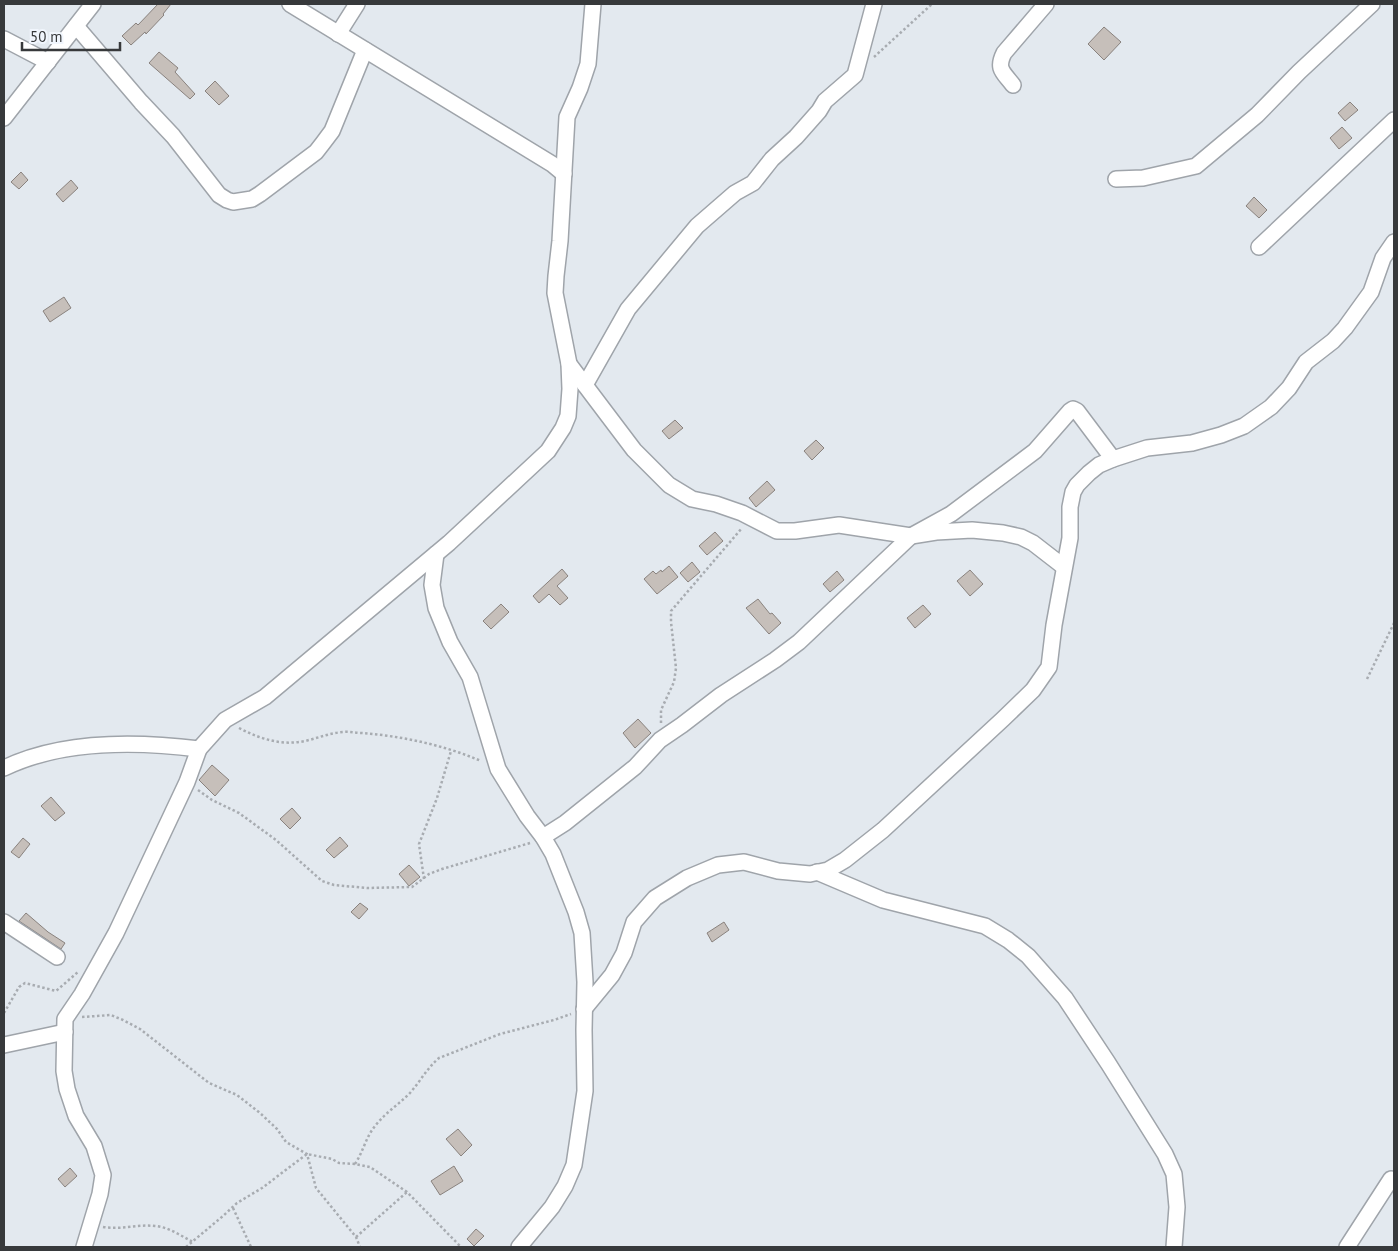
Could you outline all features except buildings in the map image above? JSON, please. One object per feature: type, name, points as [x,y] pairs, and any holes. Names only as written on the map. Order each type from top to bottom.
[{"type":"street","points":[[4,118],[93,4]]},
{"type":"street","points":[[290,4],[552,164],[564,174]]},
{"type":"street","points":[[338,34],[357,4]]},
{"type":"street","points":[[84,1247],[100,1194],[103,1175],[94,1146],[76,1116],[67,1089],[64,1072],[65,1025],[116,933],[187,782],[199,749],[225,720],[265,697],[436,554],[536,462],[558,438],[568,416],[569,364],[555,285],[560,241],[568,117],[588,64],[593,4]]},
{"type":"street","points":[[585,385],[628,309],[697,226],[735,193],[754,183],[772,159],[796,137],[825,101],[855,75],[874,4]]},
{"type":"street","points":[[1013,85],[1001,70],[1000,63],[1004,53],[1046,4]]},
{"type":"street","points":[[1116,179],[1143,178],[1196,166],[1256,115],[1372,4]]},
{"type":"street","points":[[76,26],[141,102],[173,136],[214,190],[222,198],[234,202],[247,200],[260,194],[320,148],[332,131],[364,50]]},
{"type":"street","points":[[4,39],[48,62]]},
{"type":"street","points":[[1258,247],[1394,120]]},
{"type":"street","points":[[584,1009],[618,966],[634,922],[655,898],[687,878],[718,865],[744,862],[778,871],[810,874],[828,870],[845,860],[883,830],[1021,702],[1042,679],[1050,661],[1070,532],[1072,492],[1077,485],[1088,473],[1113,460],[1147,448],[1192,443],[1221,435],[1244,426],[1271,407],[1289,388],[1306,362],[1334,340],[1345,328],[1371,292],[1383,258],[1394,242]]},
{"type":"street","points":[[569,364],[634,450],[669,485],[692,499],[742,512],[777,531],[795,531],[839,525],[911,536],[936,532],[963,531],[1003,533],[1022,537],[1033,543],[1064,567]]},
{"type":"street","points":[[543,837],[565,823],[635,767],[660,740],[721,695],[776,660],[799,642],[911,536],[950,514],[1029,456],[1073,410],[1077,411],[1113,460]]},
{"type":"street","points":[[436,554],[432,585],[436,608],[450,642],[470,677],[498,769],[553,854],[576,912],[582,933],[585,982],[585,1091],[574,1165],[565,1186],[552,1207],[518,1247]]},
{"type":"street","points":[[4,768],[45,754],[97,744],[172,746],[199,749]]},
{"type":"street","points":[[817,872],[883,900],[985,926],[1008,940],[1028,956],[1065,998],[1165,1154],[1174,1174],[1177,1207],[1174,1247]]},
{"type":"street","points":[[4,922],[57,957]]},
{"type":"street","points":[[4,1045],[65,1025]]},
{"type":"street","points":[[1347,1247],[1391,1179]]},
{"type":"path","points":[[855,75],[932,4]]},
{"type":"path","points":[[660,740],[661,710],[674,682],[676,668],[671,611],[751,518]]},
{"type":"path","points":[[1367,679],[1394,623]]},
{"type":"path","points":[[225,720],[256,737],[280,743],[306,741],[343,732],[381,734],[467,755],[498,769]]},
{"type":"path","points":[[424,878],[419,844],[451,751]]},
{"type":"path","points":[[187,782],[212,800],[239,813],[266,832],[322,881],[334,885],[367,888],[412,887],[429,874],[442,869],[510,850],[543,837]]},
{"type":"path","points":[[4,1013],[20,987],[25,983],[56,991],[82,968]]},
{"type":"path","points":[[355,1164],[374,1127],[384,1115],[411,1092],[439,1058],[500,1034],[554,1020],[584,1009]]},
{"type":"path","points":[[65,1025],[111,1015],[124,1020],[160,1044],[209,1083],[237,1095],[277,1129],[286,1142],[307,1154],[332,1159],[339,1163],[370,1167],[407,1192],[461,1247]]},
{"type":"path","points":[[186,1247],[236,1202],[262,1188],[307,1154]]},
{"type":"path","points":[[307,1154],[316,1188],[356,1237],[360,1247]]},
{"type":"path","points":[[356,1237],[407,1192]]},
{"type":"path","points":[[232,1207],[251,1247]]},
{"type":"path","points":[[90,1225],[114,1229],[156,1226],[168,1229],[192,1242]]}]
